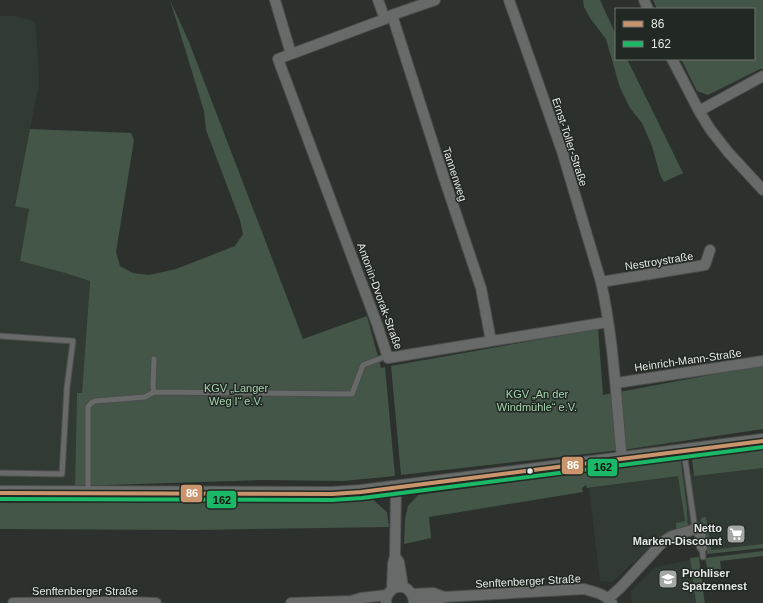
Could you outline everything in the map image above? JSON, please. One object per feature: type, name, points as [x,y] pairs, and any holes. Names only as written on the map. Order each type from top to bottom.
[{"type":"main road","points":[[0,493],[332,494],[361,492],[763,441]]},
{"type":"street","points":[[275,0],[291,54],[435,0]]},
{"type":"street","name":"Tannenweg","points":[[378,0],[388,17],[481,288],[491,341]]},
{"type":"street","name":"Ernst-Toller-Straße","points":[[509,0],[562,151],[601,282],[616,383],[622,459]]},
{"type":"street","name":"Antonin-Dvorak-Straße","points":[[291,54],[278,59],[388,358],[608,322]]},
{"type":"street","points":[[673,60],[710,129],[728,152],[763,190]]},
{"type":"street","points":[[699,111],[763,76]]},
{"type":"street","name":"Nestroystraße","points":[[601,282],[705,266],[710,250]]},
{"type":"street","name":"Heinrich-Mann-Straße","points":[[616,383],[763,361]]},
{"type":"street","points":[[389,596],[395,556],[396,487]]},
{"type":"street","points":[[695,529],[700,528],[703,552]]},
{"type":"street","name":"Senftenberger Straße","points":[[403,587],[409,590],[414,600],[433,593],[444,597],[584,589],[598,592],[610,601],[621,587],[667,539],[695,529]]},
{"type":"street","points":[[291,603],[354,602],[361,598],[389,596],[396,588],[403,587],[399,562],[395,556]]},
{"type":"street","name":"Senftenberger Straße","points":[[13,603],[156,603]]},
{"type":"lane","points":[[0,336],[73,341],[67,387],[62,474],[0,473]]},
{"type":"lane","points":[[88,493],[88,408],[91,403],[95,401],[146,397],[154,392],[352,394],[363,365],[387,356]]},
{"type":"lane","points":[[154,359],[154,392]]},
{"type":"lane","points":[[684,451],[695,529]]},
{"type":"shaded area","points":[[0,16],[14,16],[35,21],[38,55],[39,84],[15,205],[29,209],[20,261],[90,281],[82,393],[77,393],[75,486],[0,487]]},
{"type":"shaded area","points":[[763,464],[763,546],[707,553],[702,522],[682,527],[665,534],[612,582],[600,581],[589,488]]},
{"type":"shaded area","name":"Prohliser Spatzennest","points":[[690,560],[696,603],[632,603],[631,591],[655,567]]},
{"type":"green space","name":"KGV „Langer Weg I“ e.V.","points":[[170,0],[189,42],[303,339],[367,316],[381,368],[385,367],[395,476],[343,481],[264,480],[75,486],[77,393],[82,393],[90,281],[20,261],[29,209],[15,206],[30,129],[131,133],[134,140],[116,252],[120,266],[133,273],[149,275],[176,269],[235,246],[243,234],[240,220],[206,130],[204,111]]},
{"type":"green space","points":[[583,0],[600,0],[615,33],[615,60],[627,60],[683,173],[664,182],[660,175],[652,146],[642,123],[630,108],[620,88],[606,39],[590,18],[584,7]]},
{"type":"green space","points":[[653,0],[763,0],[763,69],[760,69],[708,95],[697,91],[682,60],[755,60],[755,8],[657,8]]},
{"type":"green space","name":"KGV „An der Windmühle“ e.V.","points":[[598,329],[603,395],[763,365],[763,429],[629,449],[401,475],[391,366]]},
{"type":"green space","points":[[763,449],[763,468],[694,476],[692,458]]},
{"type":"green space","points":[[681,459],[688,526],[676,529],[676,523],[685,521],[678,476],[587,488],[586,485],[582,488],[583,492],[429,517],[431,538],[404,544],[405,519],[408,506],[418,495]]},
{"type":"green space","points":[[371,498],[387,512],[389,527],[195,530],[0,529],[0,503],[313,501]]},
{"type":"green space","points":[[706,517],[711,550],[763,544],[763,548],[707,554],[703,523],[701,523],[701,518]]},
{"type":"green space","points":[[763,551],[763,556],[720,561],[721,569],[710,569],[707,567],[705,558]]},
{"type":"green space","points":[[699,557],[705,603],[696,603],[690,558]]},
{"type":"transit line","name":"86","points":[[0,493],[332,494],[361,492],[763,441]]},
{"type":"transit line","name":"162","points":[[0,499],[332,500],[362,498],[763,447]]},
{"type":"place","name":"Netto Marken-Discount","points":[[736,534]]},
{"type":"place","name":"Prohliser Spatzennest","points":[[668,579]]}]
